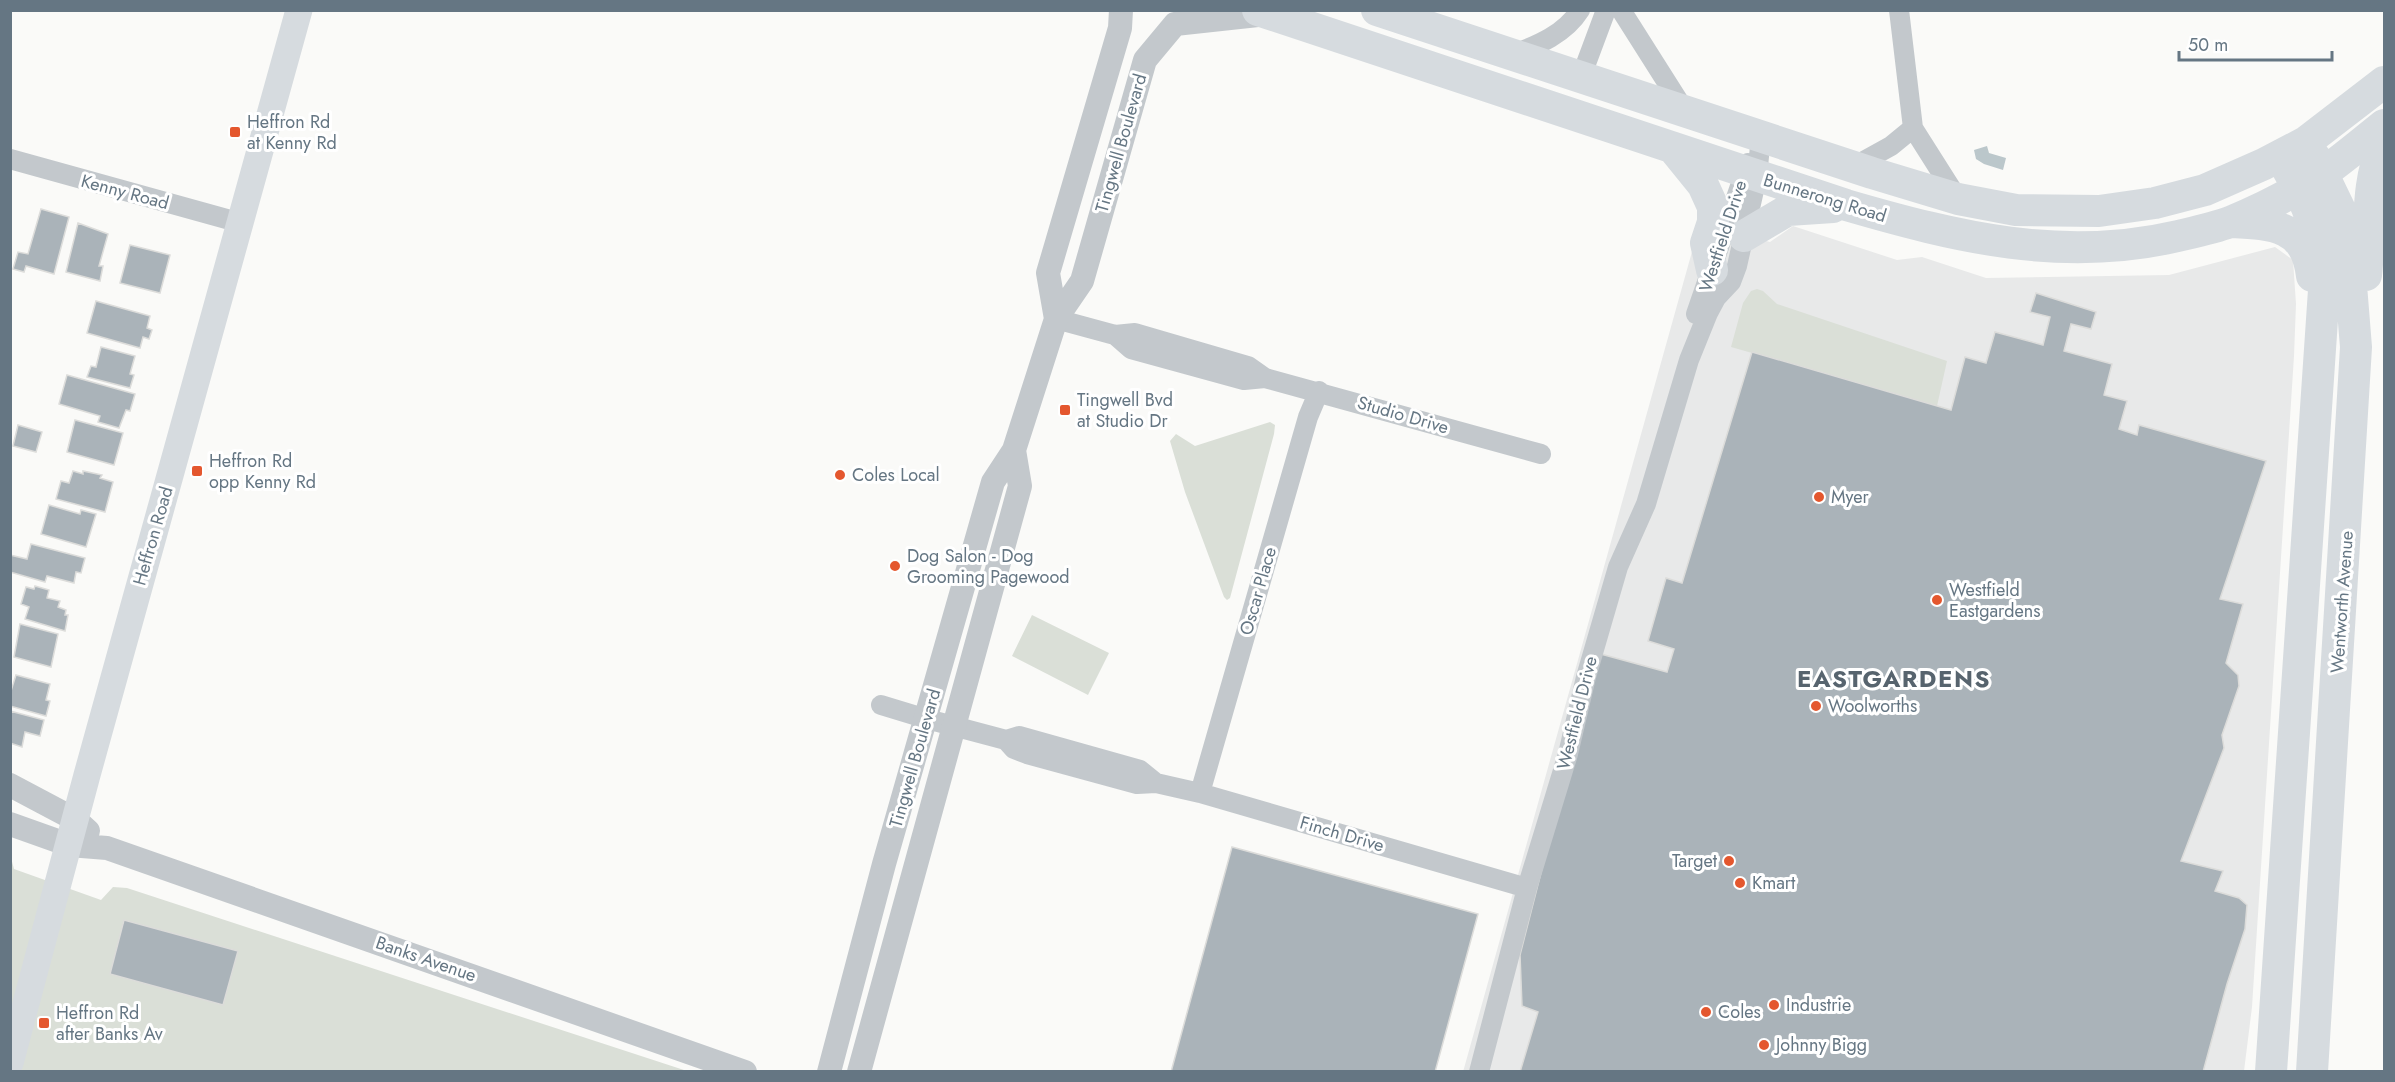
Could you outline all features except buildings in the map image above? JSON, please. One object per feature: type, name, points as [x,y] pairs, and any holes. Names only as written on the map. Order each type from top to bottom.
[{"type":"main road","name":"Heffron Road","points":[[10,1063],[299,10]]},
{"type":"main road","name":"Bunnerong Road","points":[[1377,10],[1853,167],[1990,207],[2037,212],[2127,208],[2155,204],[2205,190],[2293,149],[2385,82]]},
{"type":"main road","name":"Bunnerong Road","points":[[1262,12],[1845,205],[1925,228],[1995,242],[2063,248],[2098,247],[2162,240],[2229,222],[2311,180],[2385,125]]},
{"type":"main road","points":[[2356,346],[2368,257],[2371,199],[2378,161],[2385,143]]},
{"type":"main road","points":[[1673,148],[1703,185],[1713,207],[1713,222],[1706,243],[1712,270]]},
{"type":"main road","name":"Wentworth Avenue","points":[[2293,149],[2311,180],[2342,214],[2347,236],[2356,346],[2312,1071]]},
{"type":"main road","name":"Wentworth Avenue","points":[[2271,1071],[2324,290],[2321,250],[2312,217],[2311,180]]},
{"type":"main road","points":[[1744,236],[1788,210],[1845,205]]},
{"type":"main road","points":[[2229,222],[2274,226],[2284,229],[2301,243],[2312,270],[2321,349]]},
{"type":"street","name":"Tingwell Boulevard","points":[[1056,319],[1048,273],[1120,28],[1121,10]]},
{"type":"street","points":[[1511,55],[1539,45],[1562,30],[1580,10]]},
{"type":"street","points":[[1581,77],[1606,10]]},
{"type":"street","points":[[1621,10],[1685,111]]},
{"type":"street","points":[[1899,10],[1913,128],[1958,199]]},
{"type":"street","name":"Tingwell Boulevard","points":[[829,1071],[884,864],[993,482],[1014,450],[1056,319],[1082,281],[1145,60],[1176,24],[1262,12]]},
{"type":"street","points":[[1853,167],[1890,146],[1913,128]]},
{"type":"street","name":"Westfield Drive","points":[[1689,360],[1689,342],[1693,322],[1751,174],[1761,136]]},
{"type":"street","name":"Kenny Road","points":[[10,159],[241,222]]},
{"type":"street","name":"Westfield Drive","points":[[1479,1071],[1527,888],[1568,754],[1586,677],[1618,567],[1646,504],[1689,360],[1708,313],[1716,298],[1731,282],[1737,266],[1744,236],[1751,174]]},
{"type":"street","name":"Studio Drive","points":[[1056,319],[1115,335],[1131,349],[1244,380],[1265,378],[1541,454]]},
{"type":"street","name":"Oscar Place","points":[[1200,793],[1308,417],[1319,392]]},
{"type":"street","name":"Tingwell Boulevard","points":[[859,1071],[1020,486],[1014,450]]},
{"type":"street","name":"Finch Drive","points":[[881,705],[1006,740],[1014,749],[1027,754],[1137,784],[1156,783],[1200,793],[1527,888]]},
{"type":"street","name":"Banks Avenue","points":[[10,785],[76,820],[106,848]]},
{"type":"street","name":"Banks Avenue","points":[[10,824],[69,846],[106,848],[745,1071]]},
{"type":"shaded area","points":[[1987,146],[1989,153],[2006,158],[2003,170],[1976,159],[1974,150]]},
{"type":"shaded area","name":"Westfield Eastgardens","points":[[1700,223],[1770,242],[1793,226],[1897,260],[1922,257],[1986,278],[2169,275],[2275,247],[2293,260],[2296,304],[2294,356],[2252,1007],[2244,1071],[1463,1072]]},
{"type":"shaded area","points":[[1757,289],[1763,291],[1777,304],[1947,361],[1937,406],[1731,347],[1743,303],[1751,291]]},
{"type":"shaded area","points":[[1270,422],[1275,425],[1274,434],[1230,598],[1227,600],[1185,492],[1170,441],[1176,434],[1195,446]]},
{"type":"shaded area","points":[[1032,615],[1109,653],[1088,695],[1012,656]]},
{"type":"shaded area","points":[[10,854],[14,869],[101,900],[113,887],[127,888],[687,1071],[11,1071]]},
{"type":"place","name":"Heffron Rd at Kenny Rd","points":[[235,132]]},
{"type":"place","name":"Tingwell Bvd at Studio Dr","points":[[1065,410]]},
{"type":"place","name":"Heffron Rd opp Kenny Rd","points":[[197,471]]},
{"type":"place","name":"Coles Local","points":[[840,475]]},
{"type":"place","name":"Myer","points":[[1819,497]]},
{"type":"place","name":"Dog Salon - Dog Grooming Pagewood","points":[[895,566]]},
{"type":"place","name":"Westfield Eastgardens","points":[[1937,600]]},
{"type":"place","name":"Woolworths","points":[[1816,706]]},
{"type":"place","name":"Target","points":[[1729,861]]},
{"type":"place","name":"Kmart","points":[[1740,883]]},
{"type":"place","name":"Industrie","points":[[1774,1005]]},
{"type":"place","name":"Coles","points":[[1706,1012]]},
{"type":"place","name":"Heffron Rd after Banks Av","points":[[44,1023]]},
{"type":"place","name":"Johnny Bigg","points":[[1764,1045]]},
{"type":"district","name":"EASTGARDENS","points":[[1894,678]]}]
